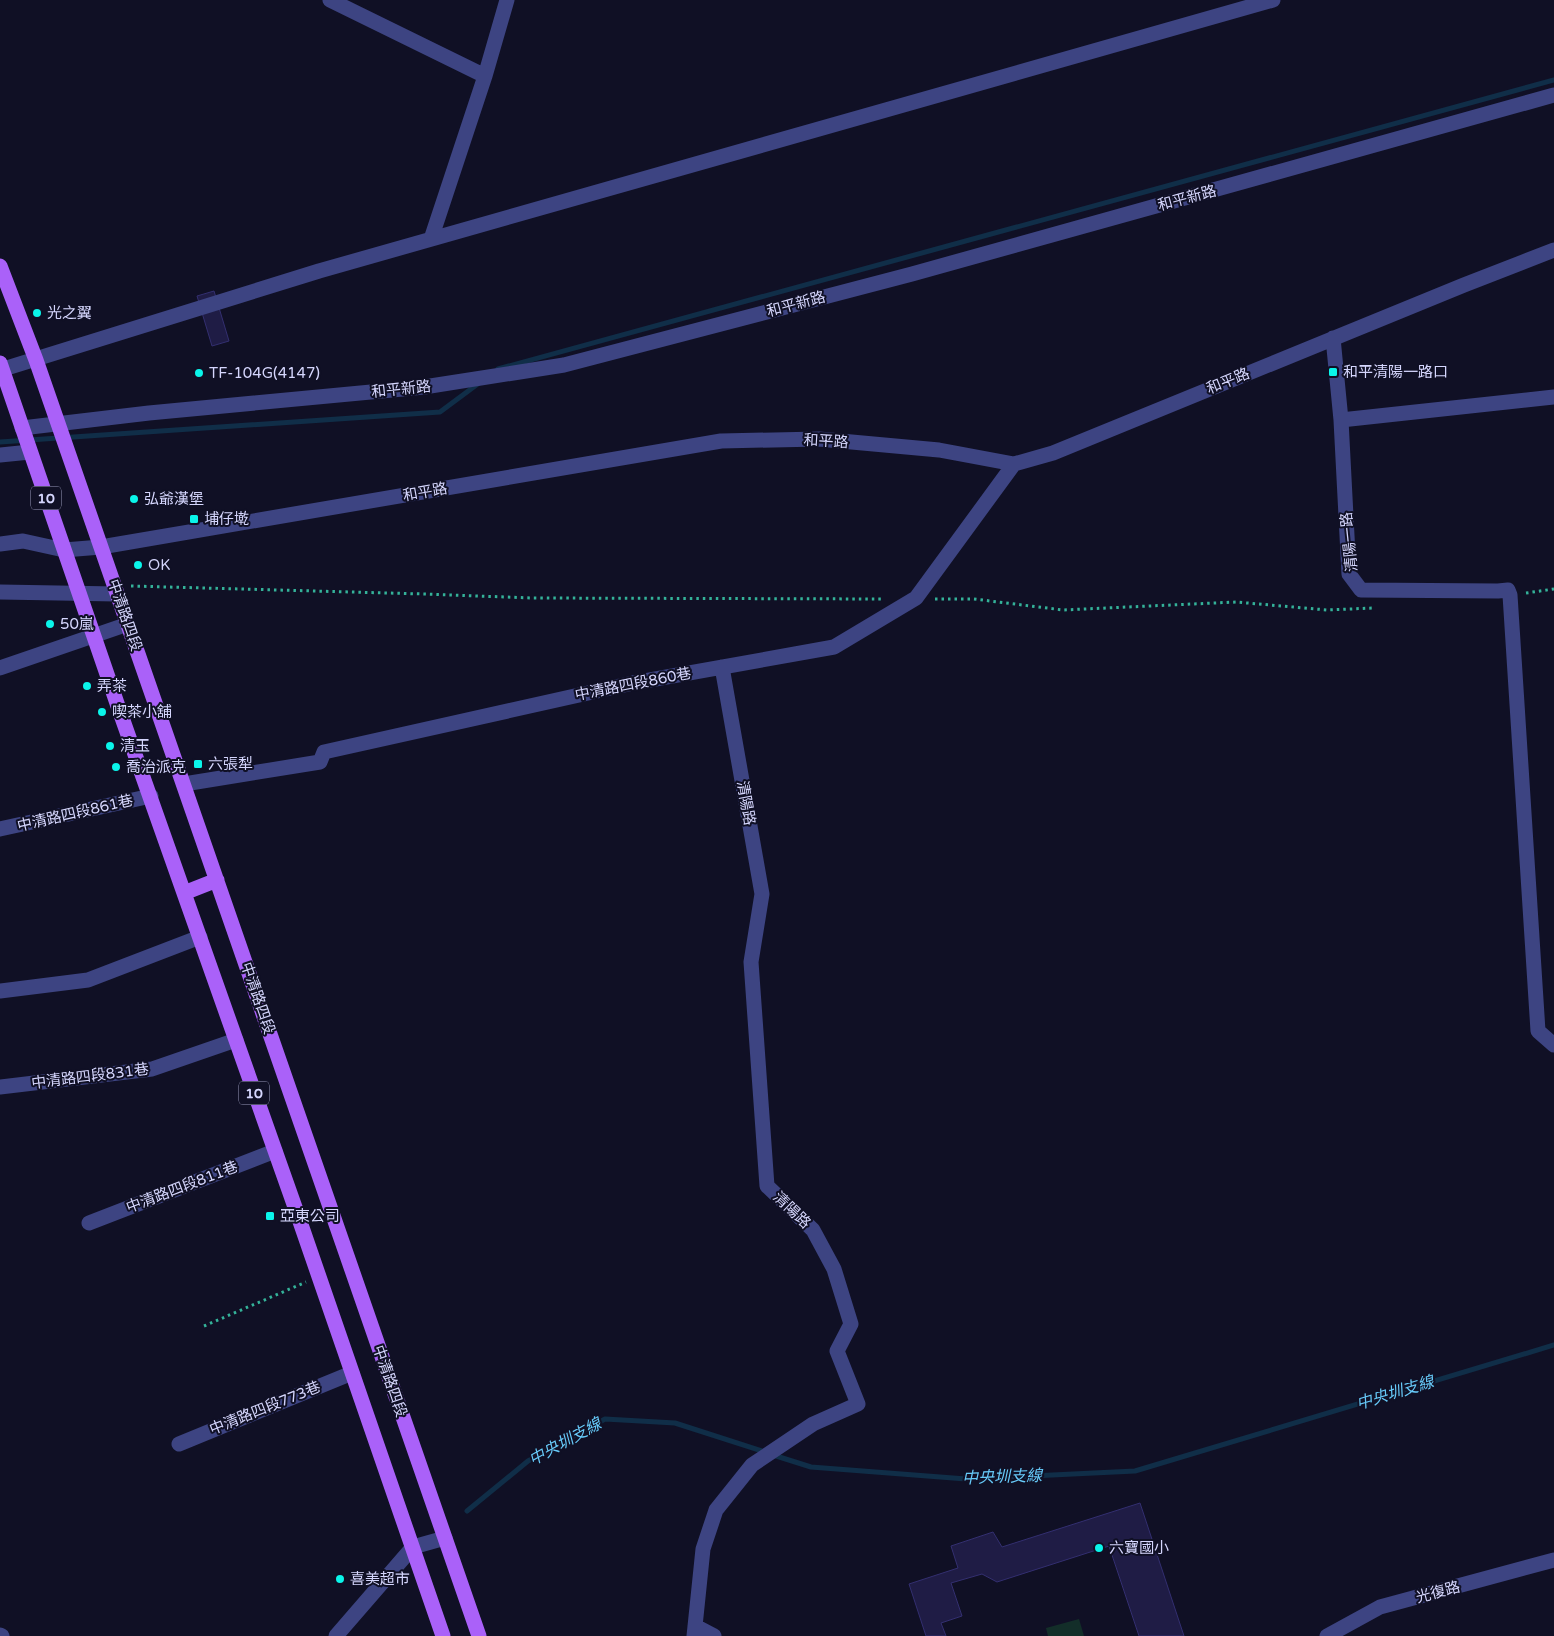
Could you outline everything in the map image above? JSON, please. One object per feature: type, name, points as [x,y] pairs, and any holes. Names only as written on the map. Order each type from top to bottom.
[{"type":"main road","name":"10","points":[[0,266],[36,360]]},
{"type":"main road","name":"中清路四段","points":[[36,360],[101,547],[120,590],[128,624],[480,1636]]},
{"type":"main road","name":"10","points":[[1,368],[443,1636]]},
{"type":"main road","points":[[184,892],[217,880]]},
{"type":"street","points":[[330,0],[485,76]]},
{"type":"street","points":[[431,239],[485,76],[507,0]]},
{"type":"street","points":[[1,368],[36,360],[214,302],[431,239],[1274,0]]},
{"type":"street","name":"和平新路","points":[[0,455],[26,440],[159,412],[424,387],[564,365],[912,274],[1554,95]]},
{"type":"street","name":"和平路","points":[[0,544],[23,541],[64,550],[101,547],[721,441],[819,439],[939,450],[1014,464],[1053,453],[1554,250]]},
{"type":"street","name":"清陽一路","points":[[1333,338],[1341,420],[1349,574],[1361,590],[1508,590],[1510,595]]},
{"type":"street","points":[[1341,420],[1554,397]]},
{"type":"street","name":"中清路四段860巷","points":[[184,784],[320,762],[324,752],[633,683],[834,647],[916,598],[1014,464]]},
{"type":"street","points":[[0,592],[79,593],[120,590]]},
{"type":"street","points":[[1510,595],[1538,1031],[1554,1044]]},
{"type":"street","points":[[0,668],[95,637],[128,624]]},
{"type":"street","name":"清陽路","points":[[695,1631],[703,1549],[716,1510],[752,1465],[813,1424],[858,1404],[836,1352],[851,1324],[834,1269],[813,1230],[767,1186],[751,962],[762,894],[722,667]]},
{"type":"street","name":"中清路四段861巷","points":[[0,830],[151,796]]},
{"type":"street","points":[[0,991],[88,980],[200,937]]},
{"type":"street","name":"中清路四段831巷","points":[[0,1087],[152,1069],[236,1040]]},
{"type":"street","name":"中清路四段811巷","points":[[89,1223],[275,1152]]},
{"type":"street","name":"中清路四段773巷","points":[[179,1444],[352,1373]]},
{"type":"street","points":[[336,1636],[413,1547],[445,1538]]},
{"type":"street","name":"光復路","points":[[1326,1636],[1380,1607],[1554,1560]]},
{"type":"street","points":[[695,1631],[714,1636]]},
{"type":"path","points":[[120,590],[180,586],[532,598],[886,598]]},
{"type":"path","points":[[1510,595],[1554,589]]},
{"type":"path","points":[[916,598],[974,599],[1063,610],[1236,602],[1327,610],[1377,608]]},
{"type":"path","points":[[204,1326],[318,1277]]},
{"type":"green space","points":[[1079,1619],[1084,1636],[1048,1636],[1046,1628]]},
{"type":"building","points":[[214,291],[229,341],[212,346],[197,296]]},
{"type":"building","points":[[1140,1503],[1184,1636],[1139,1636],[1109,1546],[997,1582],[982,1574],[951,1583],[962,1616],[941,1623],[946,1636],[926,1636],[909,1584],[958,1568],[951,1546],[993,1532],[1002,1547]]},
{"type":"waterway","points":[[498,369],[1554,80]]},
{"type":"waterway","points":[[0,442],[440,412],[479,383]]},
{"type":"waterway","name":"中央圳支線","points":[[773,1455],[811,1467],[966,1479],[1135,1471],[1554,1345]]},
{"type":"waterway","name":"中央圳支線","points":[[467,1511],[528,1461],[605,1419],[675,1423],[765,1452]]},
{"type":"place","name":"光之翼","points":[[37,313]]},
{"type":"place","name":"和平清陽一路口","points":[[1333,372]]},
{"type":"place","name":"TF-104G(4147)","points":[[199,373]]},
{"type":"place","name":"弘爺漢堡","points":[[134,499]]},
{"type":"place","name":"埔仔墘","points":[[194,519]]},
{"type":"place","name":"OK","points":[[138,565]]},
{"type":"place","name":"50嵐","points":[[50,624]]},
{"type":"place","name":"弄茶","points":[[87,686]]},
{"type":"place","name":"喫茶小舖","points":[[102,712]]},
{"type":"place","name":"清玉","points":[[110,746]]},
{"type":"place","name":"六張犁","points":[[198,764]]},
{"type":"place","name":"喬治派克","points":[[116,767]]},
{"type":"place","name":"亞東公司","points":[[270,1216]]},
{"type":"place","name":"六寶國小","points":[[1099,1548]]},
{"type":"place","name":"喜美超市","points":[[340,1579]]}]
